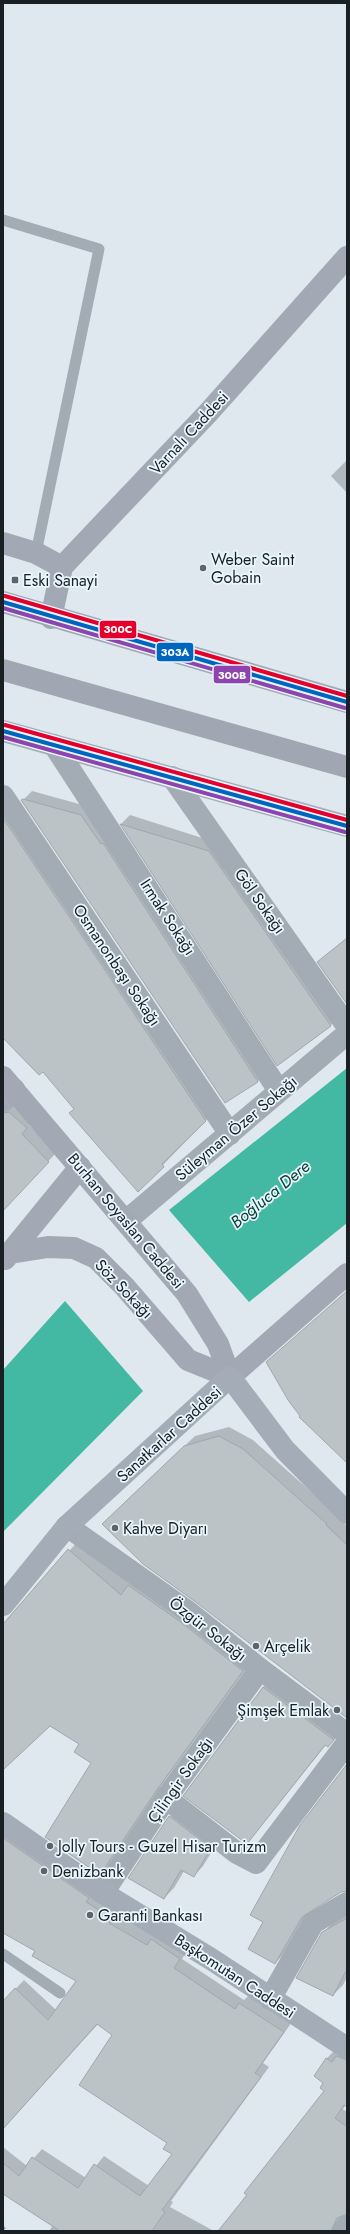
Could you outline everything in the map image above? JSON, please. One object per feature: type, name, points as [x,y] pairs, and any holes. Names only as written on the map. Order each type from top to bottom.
[{"type":"highway","points":[[3,602],[51,618],[347,702]]},
{"type":"highway","points":[[3,670],[347,767]]},
{"type":"main road","name":"Varnalı Caddesi","points":[[62,567],[208,413],[347,257]]},
{"type":"main road","points":[[3,543],[36,553],[62,567],[51,618]]},
{"type":"main road","points":[[3,731],[347,826]]},
{"type":"main road","name":"Burhan Soyaslan Caddesi","points":[[7,1089],[80,1167],[187,1294],[218,1344],[230,1377]]},
{"type":"main road","points":[[6,1257],[80,1167]]},
{"type":"main road","name":"Söz Sokağı","points":[[6,1257],[48,1247],[74,1248],[96,1258],[143,1307],[188,1360],[230,1377]]},
{"type":"main road","name":"Sanatkarlar Caddesi","points":[[3,1605],[67,1526],[230,1377],[347,1274]]},
{"type":"main road","points":[[230,1377],[285,1450],[347,1513]]},
{"type":"main road","name":"Başkomutan Caddesi","points":[[3,1823],[103,1893],[211,1959],[347,2048]]},
{"type":"street","name":"Irmak Sokağı","points":[[54,745],[279,1091]]},
{"type":"street","name":"Göl Sokağı","points":[[172,777],[347,1026]]},
{"type":"street","name":"Osmanonbaşı Sokağı","points":[[3,796],[230,1134]]},
{"type":"street","name":"Süleyman Özer Sokağı","points":[[126,1221],[347,1034]]},
{"type":"street","name":"Özgür Sokağı","points":[[67,1526],[190,1613],[260,1670],[347,1734]]},
{"type":"street","name":"Çilingir Sokağı","points":[[103,1893],[166,1798],[260,1670]]},
{"type":"street","points":[[166,1798],[237,1853],[256,1863],[347,1743]]},
{"type":"street","points":[[270,1999],[313,1923],[347,1903]]},
{"type":"street","points":[[343,2231],[347,2226]]},
{"type":"lane","points":[[3,220],[99,249],[36,553]]},
{"type":"lane","points":[[4,1957],[60,1993]]},
{"type":"path","points":[[3,2227],[7,2231]]},
{"type":"water","name":"Boğluca Dere","points":[[347,1068],[347,1223],[249,1302],[169,1210]]},
{"type":"water","points":[[65,1301],[143,1391],[3,1532],[3,1370]]},
{"type":"building","points":[[23,799],[81,815],[101,844],[103,843],[258,1082],[225,1103],[21,800]]},
{"type":"building","points":[[3,818],[206,1121],[162,1164],[164,1167],[138,1192],[69,1113],[74,1109],[43,1072],[39,1075],[3,1038]]},
{"type":"building","points":[[120,824],[209,851],[331,1026],[277,1066]]},
{"type":"building","points":[[347,938],[347,1004],[317,962]]},
{"type":"building","points":[[9,1112],[27,1128],[22,1134],[49,1162],[3,1211],[3,1113]]},
{"type":"building","points":[[347,1291],[347,1463],[299,1417],[300,1416],[288,1400],[266,1362]]},
{"type":"building","points":[[219,1436],[243,1449],[327,1524],[326,1525],[347,1545],[347,1718],[197,1603],[143,1564],[102,1524],[184,1446]]},
{"type":"building","points":[[68,1549],[121,1595],[128,1585],[182,1623],[243,1671],[156,1791],[100,1875],[45,1837],[91,1763],[74,1752],[79,1744],[50,1726],[3,1770],[3,1624]]},
{"type":"building","points":[[263,1687],[334,1740],[328,1747],[325,1745],[247,1844],[183,1796]]},
{"type":"building","points":[[347,1764],[347,1891],[341,1892],[302,1917],[275,1964],[248,1949],[263,1922],[250,1915],[300,1825]]},
{"type":"building","points":[[169,1816],[211,1848],[194,1877],[181,1870],[164,1899],[128,1878]]},
{"type":"building","points":[[3,1838],[89,1898],[86,1902],[112,1918],[109,1923],[147,1945],[151,1939],[180,1959],[174,1968],[235,2009],[239,2003],[284,2032],[255,2073],[261,2077],[162,2210],[165,2212],[152,2231],[60,2231],[3,2194],[3,2163],[19,2176],[32,2157],[78,2188],[94,2164],[140,2196],[172,2154],[163,2149],[167,2143],[79,2085],[112,2035],[97,2024],[3,2129],[3,2001],[15,1988],[48,2020],[76,1981],[32,1956],[35,1951],[3,1933]]},
{"type":"building","points":[[347,1918],[347,1969],[333,1996],[296,1978],[322,1932]]},
{"type":"building","points":[[336,2056],[347,2060],[347,2107],[344,2105],[335,2118],[347,2127],[347,2214],[337,2218],[331,2231],[218,2231],[247,2195],[244,2193],[324,2091],[320,2088],[323,2083],[314,2076],[326,2058],[332,2062]]},
{"type":"transit line","name":"300C","points":[[5,596],[347,696]]},
{"type":"transit line","name":"303A","points":[[3,602],[347,702]]},
{"type":"transit line","name":"300B","points":[[3,608],[345,708]]},
{"type":"transit line","name":"300C","points":[[5,725],[347,820]]},
{"type":"transit line","name":"303A","points":[[3,731],[347,826]]},
{"type":"transit line","name":"300B","points":[[3,737],[345,832]]},
{"type":"place","name":"Weber Saint Gobain","points":[[203,568]]},
{"type":"place","name":"Eski Sanayi","points":[[15,580]]},
{"type":"place","name":"Kahve Diyarı","points":[[115,1528]]},
{"type":"place","name":"Arçelik","points":[[256,1646]]},
{"type":"place","name":"Şimşek Emlak","points":[[337,1710]]},
{"type":"place","name":"Jolly Tours - Guzel Hisar Turizm","points":[[50,1846]]},
{"type":"place","name":"Denizbank","points":[[44,1871]]},
{"type":"place","name":"Garanti Bankası","points":[[90,1915]]}]
